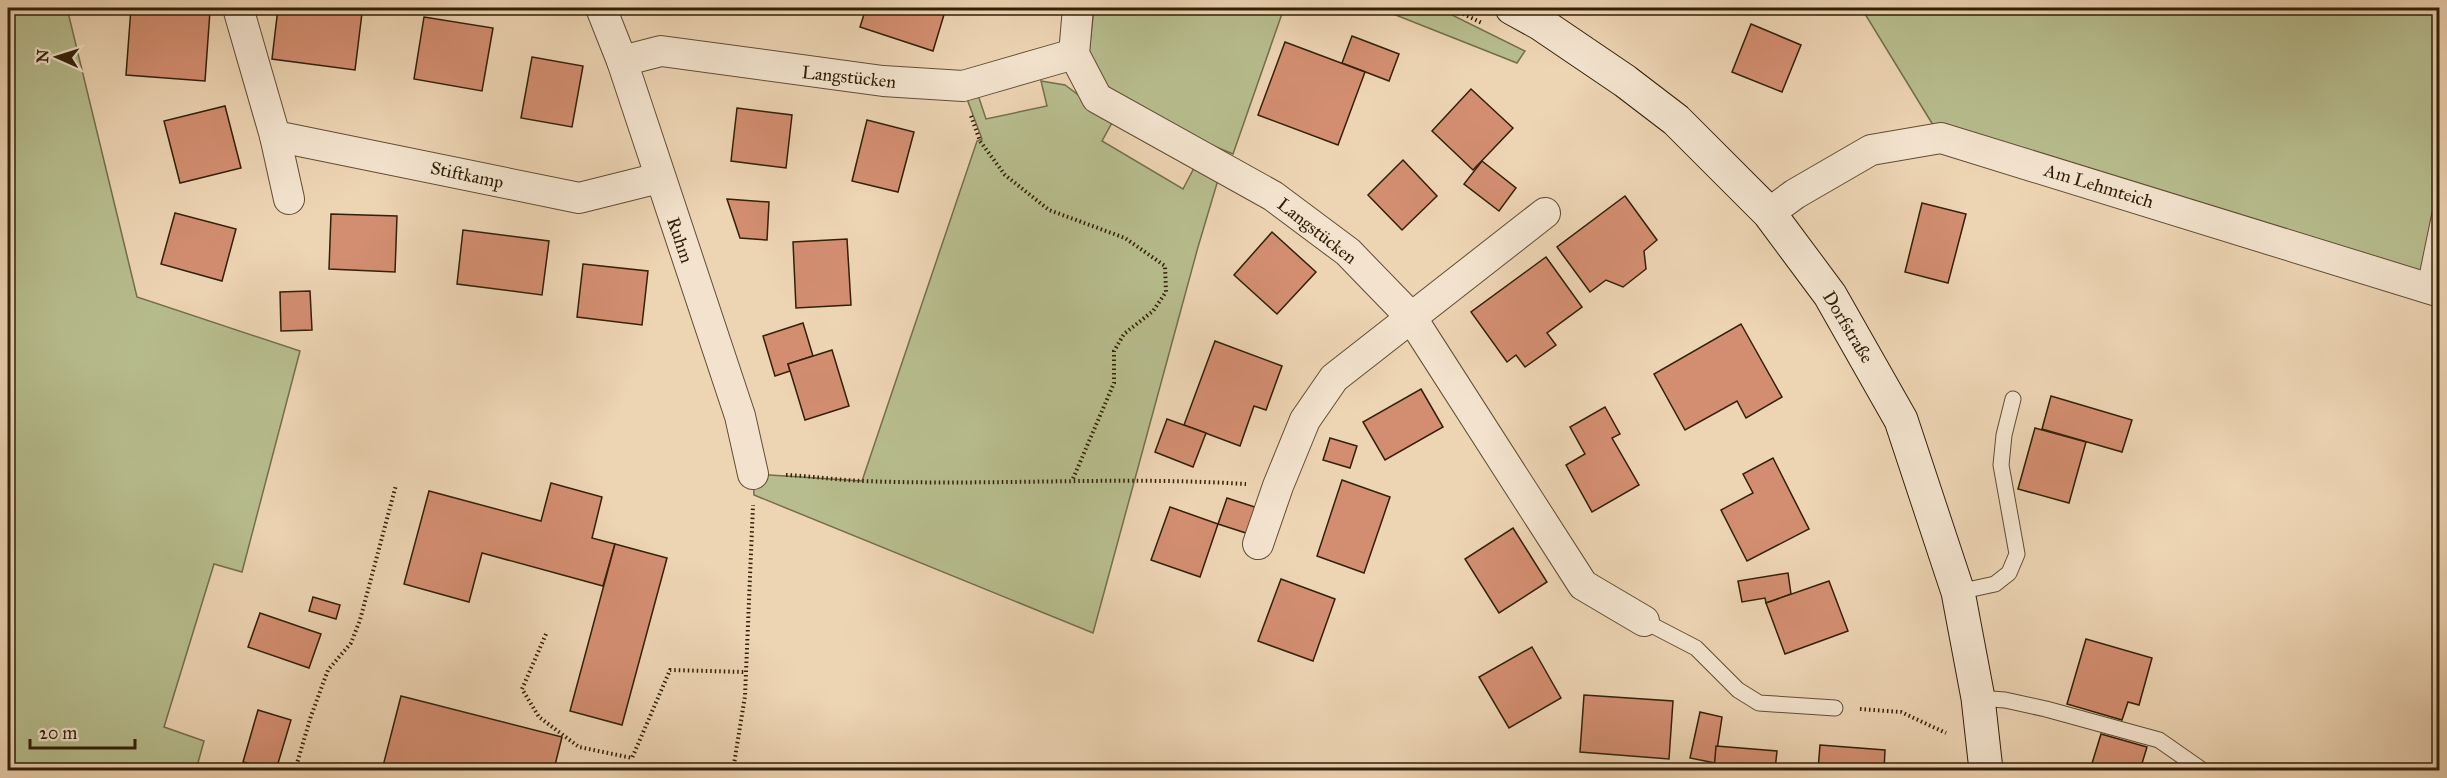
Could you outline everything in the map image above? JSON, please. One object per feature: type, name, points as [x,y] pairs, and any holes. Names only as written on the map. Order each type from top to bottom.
[{"type":"street","points":[[238,8],[275,136],[289,199]]},
{"type":"street","name":"Ruhm","points":[[602,8],[622,61],[740,416],[753,474]]},
{"type":"street","points":[[1074,54],[1078,8]]},
{"type":"street","name":"Dorfstraße","points":[[1502,18],[1541,24],[1676,120],[1769,213],[1830,295],[1901,420],[1958,592],[1978,698],[1986,771]]},
{"type":"street","name":"Langstücken","points":[[622,61],[662,51],[861,79],[963,86],[1074,54],[1097,98],[1273,196],[1348,252],[1411,317],[1583,585],[1644,621]]},
{"type":"street","name":"Stiftkamp","points":[[275,136],[579,198],[659,178]]},
{"type":"street","name":"Am Lehmteich","points":[[1769,213],[1795,194],[1871,150],[1941,138],[2432,289]]},
{"type":"street","points":[[1258,544],[1278,486],[1305,420],[1334,378],[1545,213]]},
{"type":"lane","points":[[2432,289],[2439,213]]},
{"type":"lane","points":[[1958,592],[1995,584],[2008,573],[2017,554],[2001,465],[2004,435],[2013,399]]},
{"type":"lane","points":[[1644,621],[1696,648],[1738,690],[1759,703],[1835,708]]},
{"type":"lane","points":[[1978,698],[2005,700],[2046,709],[2159,740],[2202,771]]},
{"type":"path","points":[[1450,8],[1502,18]]},
{"type":"path","points":[[963,86],[964,98],[980,141],[1005,175],[1049,210],[1125,238],[1165,266],[1166,292],[1153,311],[1125,334],[1114,351],[1114,383],[1072,481]]},
{"type":"path","points":[[733,771],[745,696],[753,474],[862,481],[1135,479],[1278,486]]},
{"type":"path","points":[[295,771],[311,716],[328,670],[351,643],[360,620],[396,485]]},
{"type":"path","points":[[546,634],[522,689],[539,717],[579,747],[632,758],[670,670],[746,672]]},
{"type":"path","points":[[1835,708],[1901,712],[1952,736],[1950,725]]},
{"type":"green space","points":[[8,8],[67,8],[137,297],[300,351],[242,572],[214,564],[164,727],[204,741],[196,770],[8,770]]},
{"type":"green space","points":[[1094,8],[1284,8],[1233,154],[1202,141],[1109,90],[1089,52]]},
{"type":"green space","points":[[1378,8],[1438,8],[1525,51],[1517,63]]},
{"type":"green space","points":[[1868,8],[2439,8],[2439,292],[1941,138],[1865,14]]},
{"type":"green space","points":[[1041,81],[1065,85],[1113,121],[1102,141],[1183,189],[1194,168],[1218,180],[1093,633],[754,495],[753,474],[862,481],[977,141],[982,139],[967,99],[978,95],[986,119],[1047,106]]},
{"type":"building","points":[[131,8],[210,11],[205,81],[126,75]]},
{"type":"building","points":[[278,8],[320,8],[362,13],[355,70],[272,59]]},
{"type":"building","points":[[866,8],[946,8],[933,51],[860,27]]},
{"type":"building","points":[[424,17],[493,28],[482,91],[414,79]]},
{"type":"building","points":[[1751,24],[1801,45],[1782,92],[1732,72]]},
{"type":"building","points":[[1352,36],[1399,54],[1389,81],[1342,63]]},
{"type":"building","points":[[1285,42],[1365,72],[1338,145],[1258,115]]},
{"type":"building","points":[[532,57],[583,66],[572,127],[521,118]]},
{"type":"building","points":[[1471,89],[1513,128],[1473,170],[1432,131]]},
{"type":"building","points":[[225,106],[241,168],[180,183],[164,121]]},
{"type":"building","points":[[737,108],[792,115],[786,168],[731,161]]},
{"type":"building","points":[[867,120],[914,132],[898,192],[852,181]]},
{"type":"building","points":[[1403,160],[1437,196],[1402,230],[1368,195]]},
{"type":"building","points":[[1482,161],[1516,188],[1499,211],[1464,184]]},
{"type":"building","points":[[1625,196],[1657,240],[1644,251],[1646,269],[1623,287],[1606,280],[1590,292],[1557,247]]},
{"type":"building","points":[[727,199],[769,202],[767,240],[740,238]]},
{"type":"building","points":[[1922,203],[1966,214],[1948,283],[1905,272]]},
{"type":"building","points":[[175,213],[236,229],[222,281],[161,264]]},
{"type":"building","points":[[331,214],[397,216],[395,272],[329,269]]},
{"type":"building","points":[[463,230],[549,241],[542,295],[457,284]]},
{"type":"building","points":[[1272,232],[1316,272],[1277,314],[1234,275]]},
{"type":"building","points":[[847,239],[851,305],[796,308],[793,242]]},
{"type":"building","points":[[1546,257],[1582,307],[1547,333],[1556,345],[1525,367],[1516,355],[1507,362],[1471,312]]},
{"type":"building","points":[[583,264],[648,271],[642,325],[577,317]]},
{"type":"building","points":[[310,291],[312,330],[281,331],[280,292]]},
{"type":"building","points":[[803,323],[813,356],[788,364],[790,371],[775,376],[763,336]]},
{"type":"building","points":[[1741,324],[1782,397],[1746,418],[1737,401],[1685,430],[1654,374]]},
{"type":"building","points":[[1215,341],[1282,366],[1266,410],[1254,406],[1240,446],[1184,425]]},
{"type":"building","points":[[832,350],[849,406],[805,420],[788,364]]},
{"type":"building","points":[[1421,389],[1443,427],[1385,460],[1363,422]]},
{"type":"building","points":[[2051,396],[2132,420],[2122,452],[2042,429]]},
{"type":"building","points":[[1605,407],[1620,434],[1612,438],[1639,485],[1592,512],[1566,465],[1585,454],[1570,427]]},
{"type":"building","points":[[1167,419],[1206,433],[1193,467],[1155,452]]},
{"type":"building","points":[[2035,428],[2086,442],[2069,503],[2018,489]]},
{"type":"building","points":[[1330,438],[1357,446],[1350,468],[1323,460]]},
{"type":"building","points":[[1773,458],[1809,529],[1747,561],[1721,510],[1753,493],[1743,474]]},
{"type":"building","points":[[1342,480],[1390,497],[1364,573],[1317,556]]},
{"type":"building","points":[[551,483],[602,497],[592,538],[615,544],[603,586],[482,553],[469,602],[404,584],[429,491],[541,521]]},
{"type":"building","points":[[1227,498],[1261,509],[1252,535],[1218,524]]},
{"type":"building","points":[[1170,507],[1218,524],[1200,577],[1151,560]]},
{"type":"building","points":[[1513,528],[1547,582],[1499,613],[1465,559]]},
{"type":"building","points":[[615,544],[667,558],[622,725],[570,711]]},
{"type":"building","points":[[1788,573],[1791,594],[1766,603],[1765,598],[1742,602],[1738,581]]},
{"type":"building","points":[[1281,579],[1335,599],[1313,661],[1258,641]]},
{"type":"building","points":[[1829,581],[1848,631],[1785,654],[1766,603]]},
{"type":"building","points":[[313,597],[340,605],[336,619],[309,611]]},
{"type":"building","points":[[260,613],[321,634],[309,668],[248,647]]},
{"type":"building","points":[[2086,639],[2152,658],[2139,705],[2128,702],[2122,720],[2067,704]]},
{"type":"building","points":[[1532,647],[1561,698],[1509,728],[1479,677]]},
{"type":"building","points":[[1584,695],[1673,701],[1669,759],[1580,752]]},
{"type":"building","points":[[401,696],[562,737],[555,765],[577,770],[382,770]]},
{"type":"building","points":[[258,710],[291,720],[276,770],[243,762]]},
{"type":"building","points":[[1700,712],[1722,717],[1715,763],[1690,758]]},
{"type":"building","points":[[2101,734],[2147,747],[2140,770],[2090,770]]},
{"type":"building","points":[[1820,745],[1885,750],[1884,770],[1818,770]]},
{"type":"building","points":[[1716,746],[1777,751],[1775,770],[1714,770]]}]
